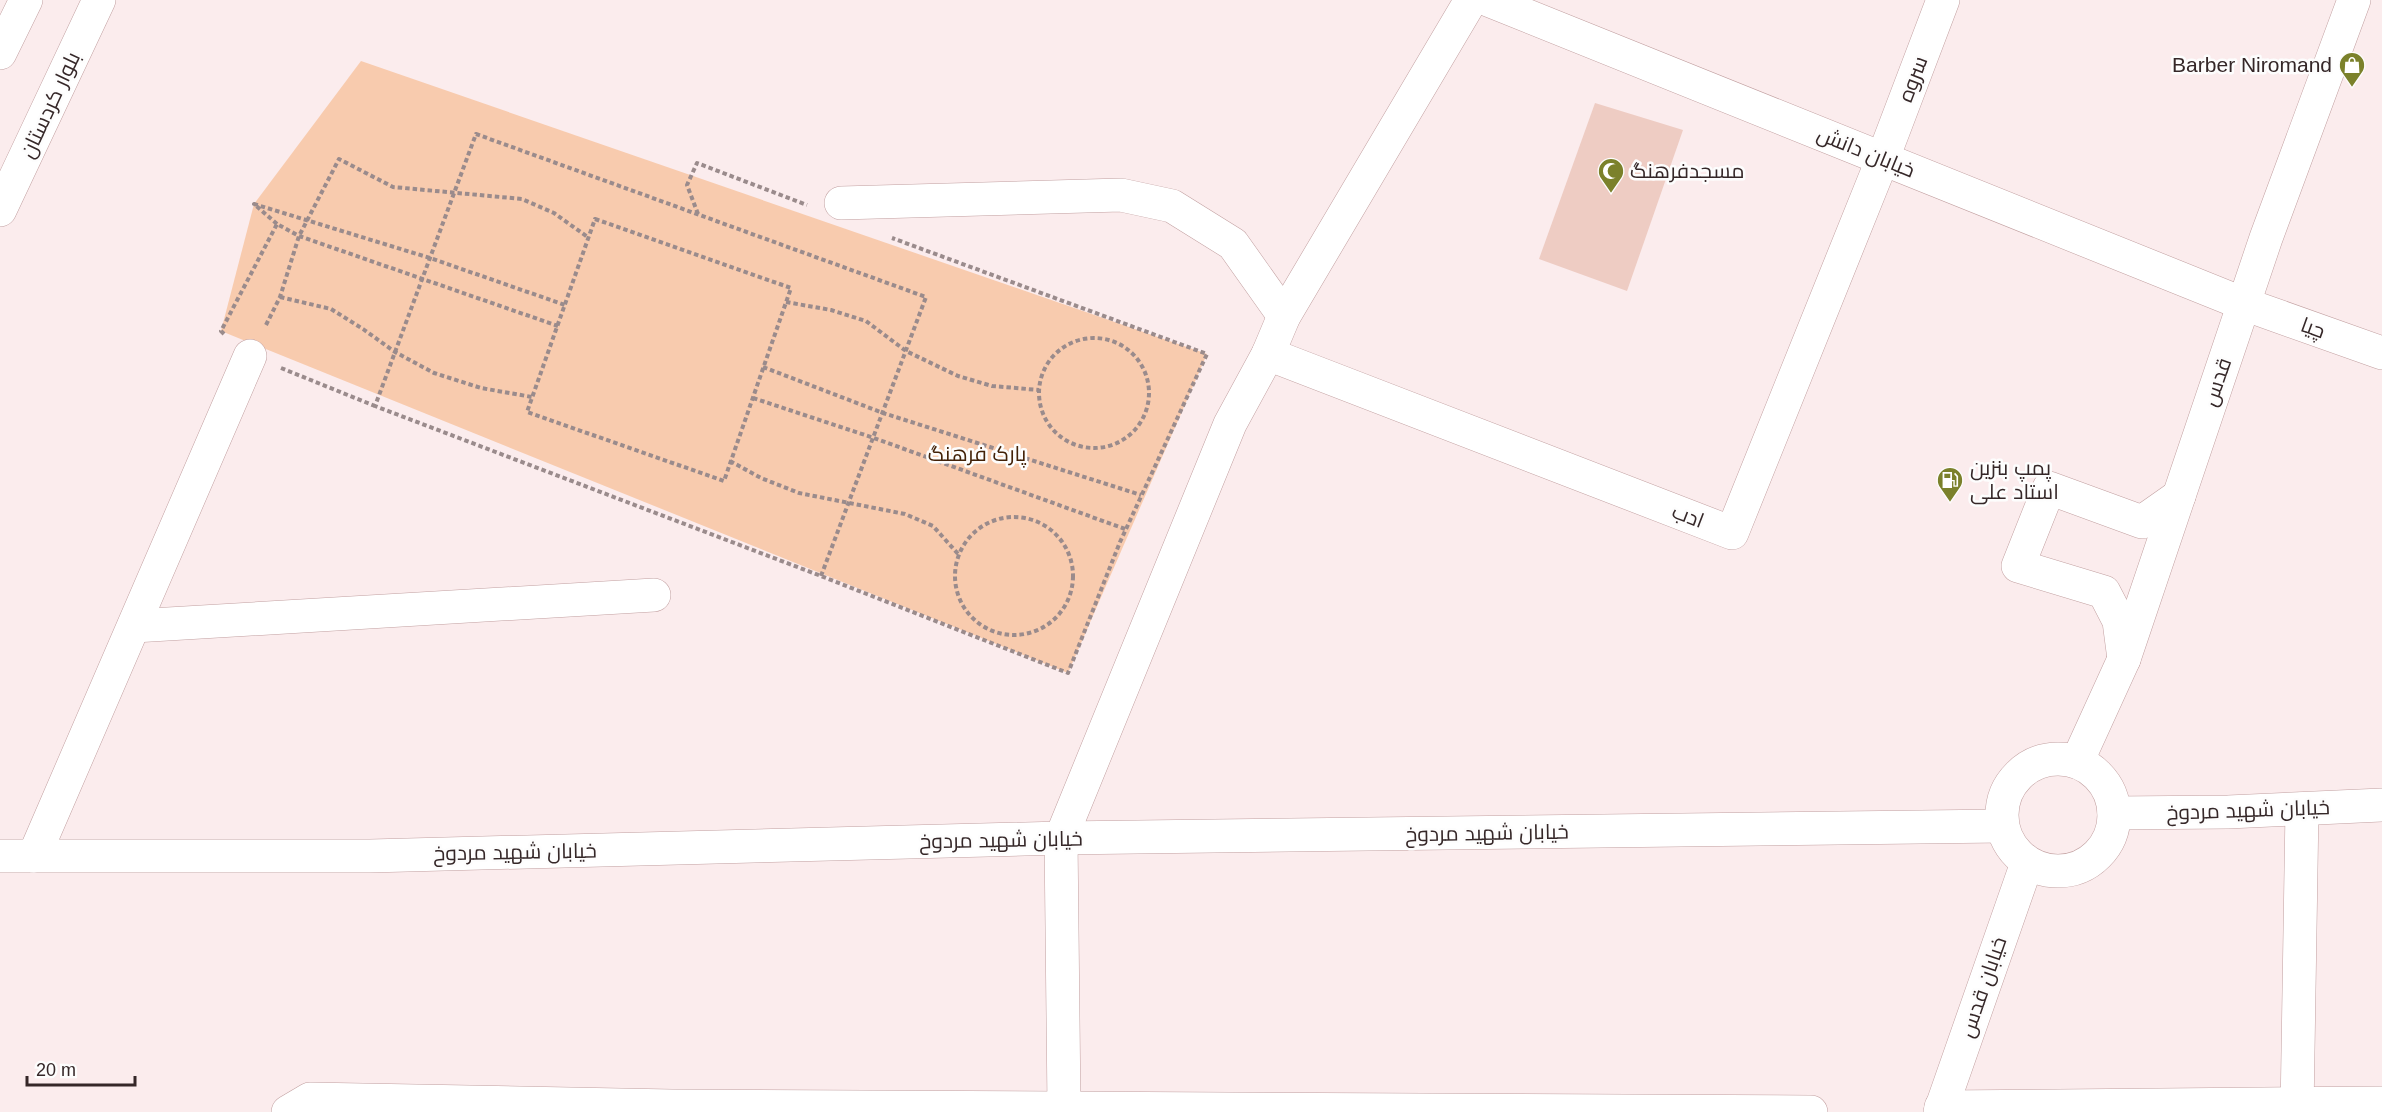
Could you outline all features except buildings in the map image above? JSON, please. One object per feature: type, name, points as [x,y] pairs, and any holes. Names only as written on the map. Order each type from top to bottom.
[{"type":"street","points":[[0,54],[26,0]]},
{"type":"street","name":"بلوار کردستان","points":[[0,210],[99,0]]},
{"type":"street","points":[[1064,1107],[1061,838],[1230,424],[1268,354],[1284,316],[1471,0]]},
{"type":"street","name":"خیابان دانش","points":[[1488,0],[2244,304]]},
{"type":"street","name":"سروه","points":[[1883,158],[1943,0]]},
{"type":"street","name":"قدس","points":[[2077,762],[2124,659],[2244,304],[2354,0]]},
{"type":"street","name":"ادب","points":[[1268,354],[1732,533],[1883,158]]},
{"type":"street","points":[[829,206],[1121,195],[1172,207],[1233,244],[1284,316]]},
{"type":"street","name":"چیا","points":[[2244,304],[2382,353]]},
{"type":"street","points":[[34,856],[250,356]]},
{"type":"street","points":[[2124,659],[2119,621],[2104,592],[2018,566],[2049,488],[2142,522],[2179,496]]},
{"type":"street","points":[[134,626],[654,595]]},
{"type":"street","points":[[2052,760],[2077,762],[2091,770],[2103,782],[2111,797],[2114,813],[2111,834],[2101,851],[2086,864],[2066,871],[2046,871],[2027,863],[2016,853],[2007,840],[2002,826],[2001,809],[2006,793],[2015,779],[2028,768],[2052,760]]},
{"type":"street","name":"خیابان شهید مردوخ","points":[[2114,813],[2382,806]]},
{"type":"street","points":[[2297,1108],[2302,809]]},
{"type":"street","name":"خیابان شهید مردوخ","points":[[0,856],[370,856],[1061,838],[2002,826]]},
{"type":"street","name":"خیابان قدس","points":[[1940,1110],[2027,863]]},
{"type":"street","points":[[1940,1110],[2297,1108],[2382,1103]]},
{"type":"street","points":[[299,1105],[672,1109],[1064,1107],[1811,1112]]},
{"type":"path","points":[[375,406],[476,134],[926,297],[821,576]]},
{"type":"path","points":[[250,356],[280,297],[299,236],[339,159],[393,187],[522,199],[554,213],[588,238]]},
{"type":"path","points":[[698,214],[687,185],[697,164],[829,206]]},
{"type":"path","points":[[558,326],[299,236],[277,224],[254,204],[430,258],[565,305]]},
{"type":"path","points":[[595,219],[791,288],[786,302],[724,481],[527,412],[595,219]]},
{"type":"path","points":[[277,224],[221,331],[250,356],[1068,673],[1125,529],[1207,354],[882,234]]},
{"type":"path","points":[[280,297],[330,309],[395,352],[434,374],[481,388],[532,397]]},
{"type":"path","points":[[786,302],[831,310],[866,321],[906,351],[958,376],[992,386],[1039,390]]},
{"type":"path","points":[[1087,339],[1106,340],[1124,347],[1137,358],[1146,373],[1149,390],[1148,407],[1141,423],[1129,436],[1114,444],[1098,448],[1080,446],[1064,440],[1050,426],[1042,409],[1039,390],[1043,372],[1054,356],[1069,345],[1087,339]]},
{"type":"path","points":[[763,367],[883,412],[1142,495]]},
{"type":"path","points":[[752,398],[874,438],[1125,529]]},
{"type":"path","points":[[730,461],[761,478],[799,493],[850,501],[905,514],[933,526],[959,555]]},
{"type":"path","points":[[1003,518],[1023,518],[1042,524],[1057,535],[1068,551],[1073,569],[1072,588],[1066,605],[1054,620],[1038,630],[1020,635],[999,634],[981,625],[967,612],[957,594],[955,574],[959,555],[969,538],[984,525],[1003,518]]},
{"type":"green space","name":"پارک فرهنگ","points":[[361,61],[1207,354],[1068,673],[221,331],[254,204]]},
{"type":"place","name":"Barber Niromand","points":[[2352,88]]},
{"type":"place","name":"مسجدفرهنگ","points":[[1611,194]]},
{"type":"place","name":"پمپ بنزین استاد علی","points":[[1950,503]]}]
